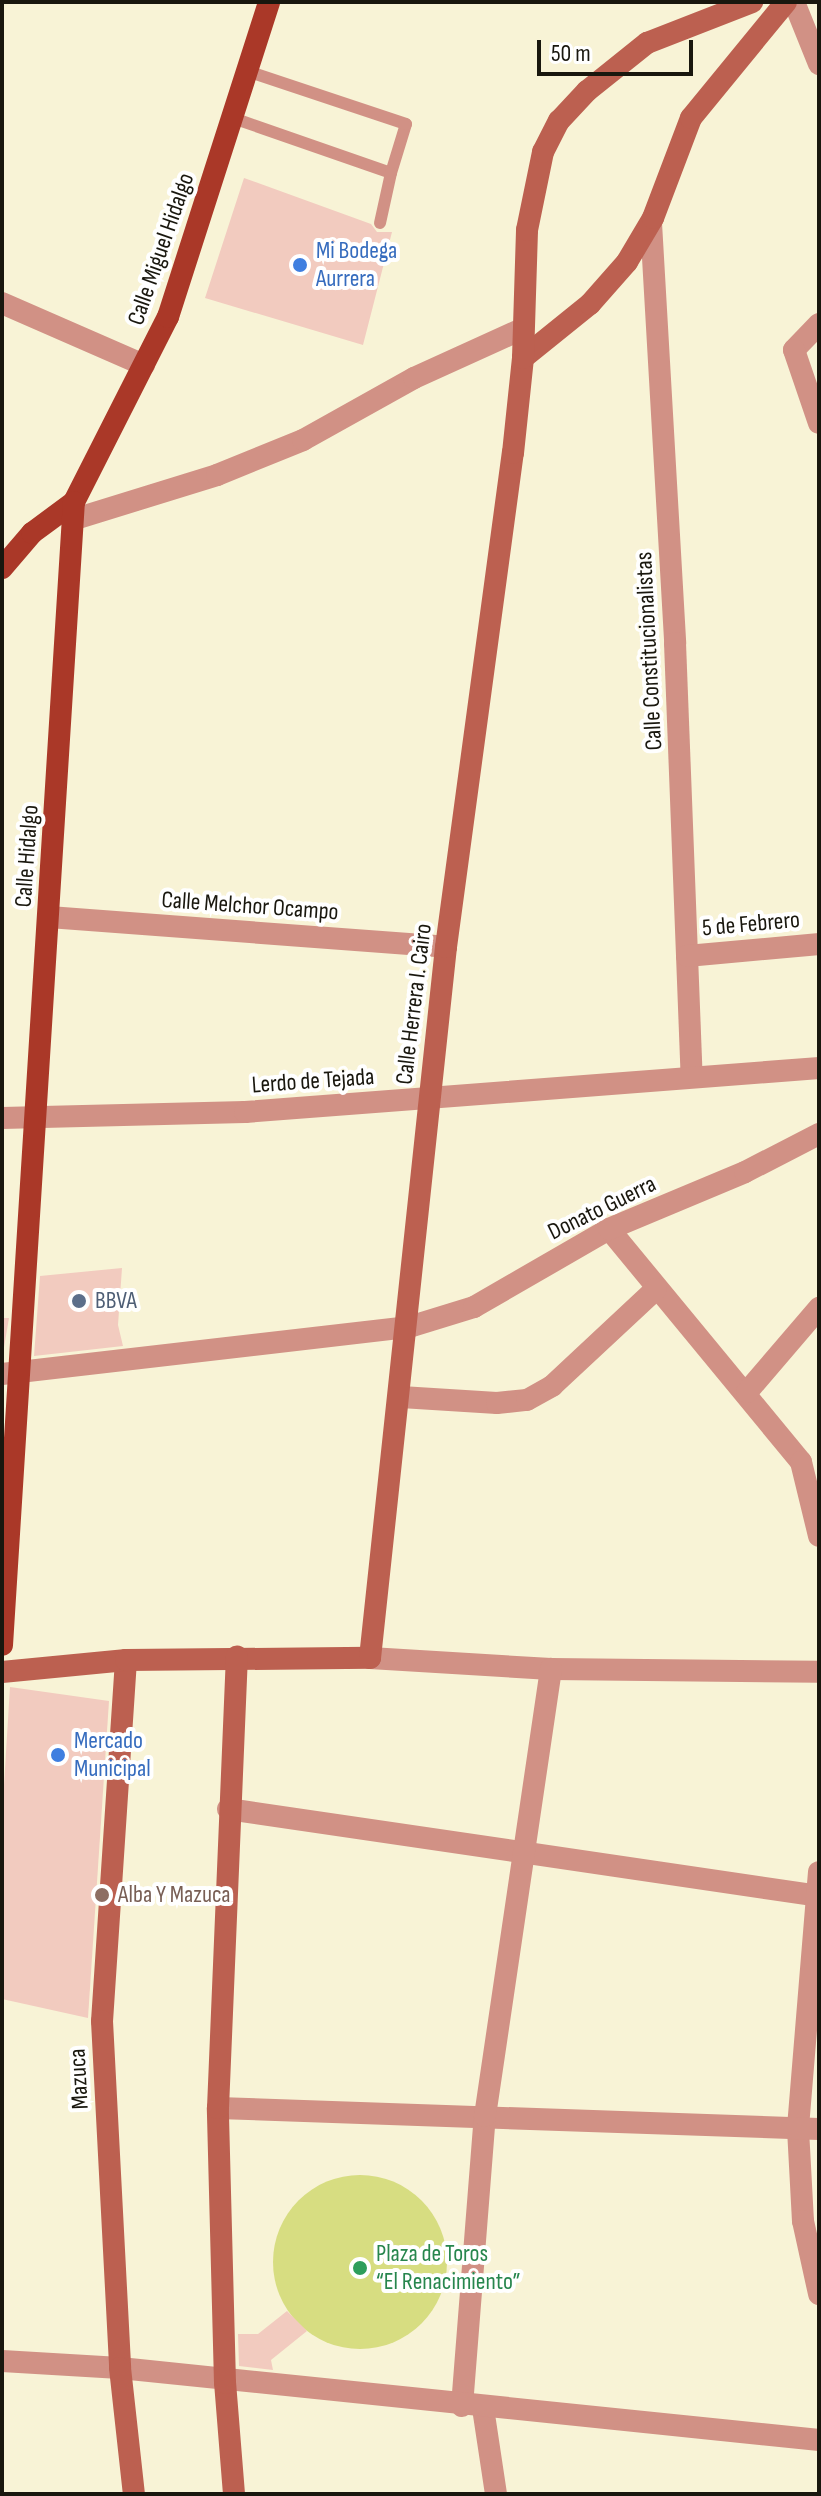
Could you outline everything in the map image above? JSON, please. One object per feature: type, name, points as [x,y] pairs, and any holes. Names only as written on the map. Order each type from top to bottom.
[{"type":"main road","name":"Calle Miguel Hidalgo","points":[[75,510],[168,317],[269,2]]},
{"type":"main road","name":"Calle Herrera I. Cairo","points":[[370,1658],[409,1327],[446,947],[523,358],[520,330],[531,206],[543,152],[559,121],[647,43],[752,2]]},
{"type":"main road","points":[[523,358],[590,304],[627,262],[651,223],[691,118],[786,2]]},
{"type":"main road","points":[[2,568],[32,533],[75,510]]},
{"type":"main road","name":"Calle Hidalgo","points":[[2,1645],[11,1373],[37,1116],[75,510]]},
{"type":"main road","points":[[2,1672],[126,1660],[237,1656],[370,1658]]},
{"type":"main road","points":[[234,2494],[225,2383],[218,2108],[228,1809],[237,1656]]},
{"type":"main road","name":"Mazuca","points":[[126,1660],[102,2021],[120,2368],[134,2494]]},
{"type":"street","points":[[794,2],[819,64]]},
{"type":"street","name":"Calle Constitucionalistas","points":[[651,223],[692,1077]]},
{"type":"street","points":[[2,303],[144,365]]},
{"type":"street","points":[[819,324],[794,350],[819,423]]},
{"type":"street","points":[[75,510],[217,475],[303,440],[414,378],[520,330]]},
{"type":"street","name":"Calle Melchor Ocampo","points":[[49,917],[446,947]]},
{"type":"street","name":"5 de Febrero","points":[[687,956],[819,944]]},
{"type":"street","name":"Lerdo de Tejada","points":[[2,1118],[245,1112],[819,1068]]},
{"type":"street","name":"Donato Guerra","points":[[11,1373],[409,1327],[474,1307],[609,1229],[745,1172],[819,1134]]},
{"type":"street","points":[[609,1229],[656,1289],[810,1463],[819,1536]]},
{"type":"street","points":[[401,1397],[497,1403],[527,1400],[552,1386],[656,1289]]},
{"type":"street","points":[[747,1392],[819,1308]]},
{"type":"street","points":[[370,1658],[551,1669],[819,1672]]},
{"type":"street","points":[[496,2494],[472,2407],[485,2116],[551,1669]]},
{"type":"street","points":[[228,1809],[525,1856],[817,1896]]},
{"type":"street","points":[[819,1872],[803,2221],[819,2294]]},
{"type":"street","points":[[218,2108],[808,2129]]},
{"type":"street","points":[[2,2361],[120,2368],[225,2383],[819,2440]]},
{"type":"lane","points":[[247,71],[406,124],[380,223]]},
{"type":"lane","points":[[233,118],[391,173]]},
{"type":"green space","name":"Plaza de Toros “El Renacimiento”","points":[[360,2175],[393,2181],[422,2200],[441,2229],[447,2262],[441,2295],[422,2324],[393,2343],[360,2349],[327,2343],[298,2324],[279,2295],[273,2262],[279,2229],[298,2200],[327,2181]]},
{"type":"building","name":"Mi Bodega Aurrera","points":[[244,178],[371,224],[377,232],[392,232],[363,345],[205,298]]},
{"type":"building","name":"BBVA","points":[[122,1268],[118,1325],[123,1346],[34,1356],[40,1276]]},
{"type":"building","points":[[2,1318],[9,1318],[2,1359]]},
{"type":"building","points":[[10,1687],[109,1701],[88,2018],[2,1999],[2,1818]]},
{"type":"building","points":[[287,2311],[307,2331],[271,2360],[273,2370],[239,2366],[238,2334],[258,2334]]},
{"type":"place","name":"Mi Bodega Aurrera","points":[[300,265]]},
{"type":"place","name":"BBVA","points":[[79,1301]]},
{"type":"place","name":"Mercado Municipal","points":[[58,1755]]},
{"type":"place","name":"Alba Y Mazuca","points":[[102,1895]]},
{"type":"place","name":"Plaza de Toros “El Renacimiento”","points":[[360,2268]]}]
